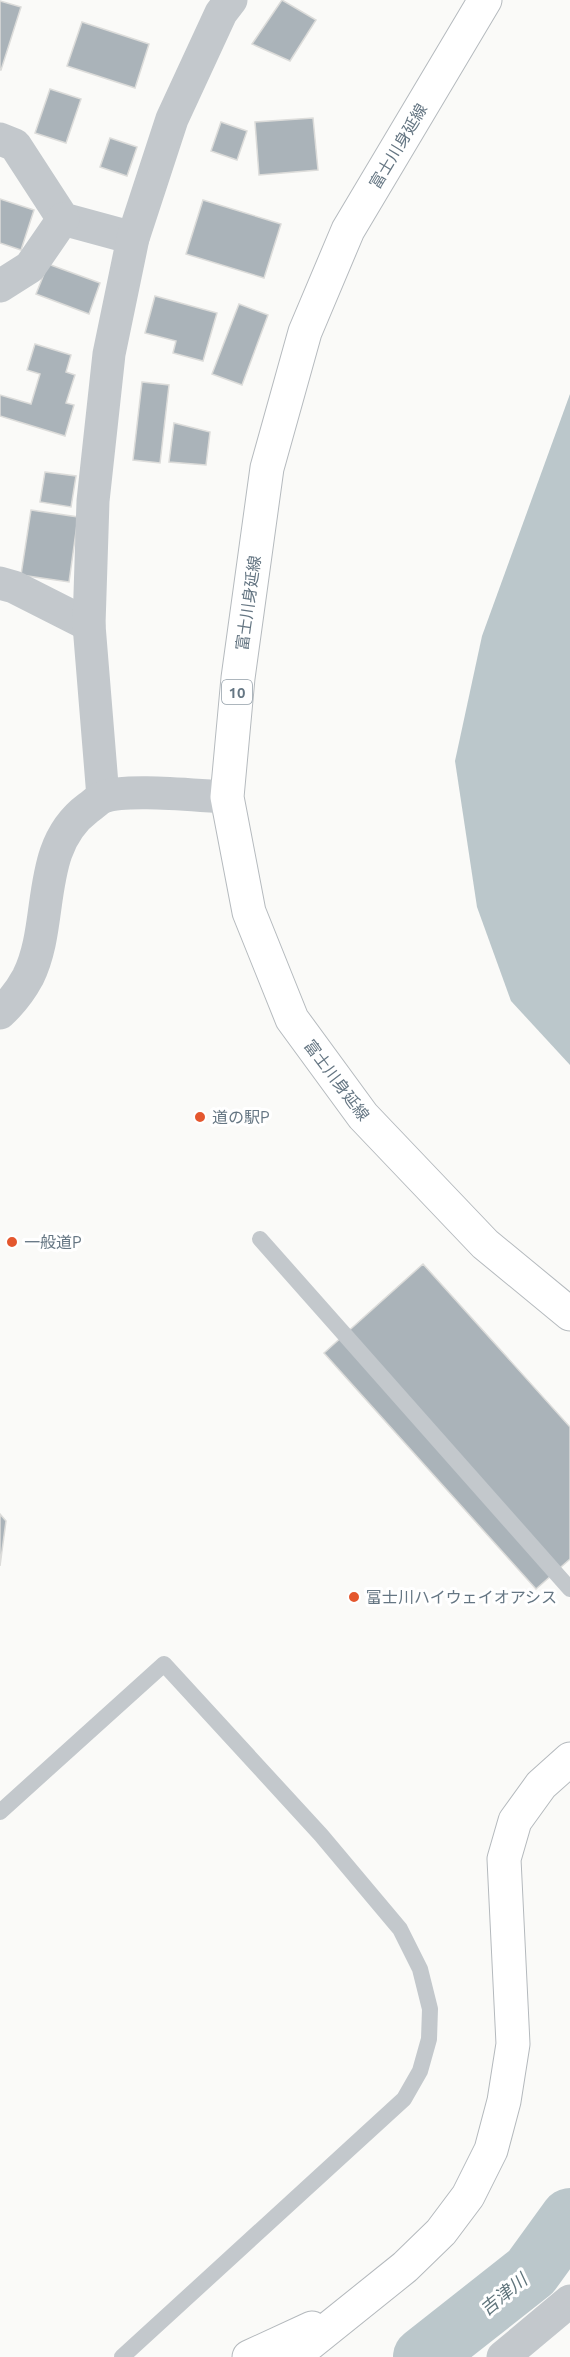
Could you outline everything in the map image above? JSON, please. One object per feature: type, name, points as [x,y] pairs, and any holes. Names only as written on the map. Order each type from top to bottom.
[{"type":"main road","name":"富士川身延線","points":[[485,0],[348,230],[304,332],[267,468],[238,678],[227,797],[249,912],[292,1019],[363,1116],[485,1244],[570,1314]]},
{"type":"main road","points":[[293,2357],[405,2267],[441,2232],[468,2196],[491,2150],[504,2101],[513,2044],[504,1859],[515,1821],[541,1785],[570,1759]]},
{"type":"main road","points":[[249,2357],[354,2309]]},
{"type":"street","points":[[103,797],[89,625],[93,501],[110,354],[133,238],[172,118],[221,13],[231,0]]},
{"type":"street","points":[[0,139],[15,145],[63,219],[133,238]]},
{"type":"street","points":[[0,286],[30,267],[63,219]]},
{"type":"street","points":[[0,583],[14,587],[89,625]]},
{"type":"street","points":[[0,1013],[10,1003],[28,976],[37,948],[51,871],[60,840],[78,816],[103,797],[134,794],[227,797]]},
{"type":"street","points":[[503,2357],[570,2301]]},
{"type":"lane","points":[[260,1239],[570,1589]]},
{"type":"lane","points":[[0,1812],[164,1664],[321,1835],[400,1929],[420,1969],[430,2009],[429,2039],[420,2071],[404,2099],[122,2357]]},
{"type":"shaded area","points":[[570,394],[570,1065],[511,1001],[477,907],[455,761],[482,636]]},
{"type":"building","points":[[282,0],[316,20],[290,61],[252,44]]},
{"type":"building","points":[[0,1],[21,7],[1,70],[0,70]]},
{"type":"building","points":[[82,22],[149,44],[135,88],[67,66]]},
{"type":"building","points":[[50,89],[81,99],[66,143],[35,133]]},
{"type":"building","points":[[313,118],[318,170],[259,175],[255,122]]},
{"type":"building","points":[[221,122],[247,131],[237,160],[211,151]]},
{"type":"building","points":[[110,138],[137,147],[127,176],[100,167]]},
{"type":"building","points":[[0,199],[34,210],[21,250],[0,243]]},
{"type":"building","points":[[203,200],[281,224],[264,278],[186,254]]},
{"type":"building","points":[[48,264],[100,283],[89,314],[36,294]]},
{"type":"building","points":[[155,296],[217,313],[203,361],[173,353],[176,341],[145,333]]},
{"type":"building","points":[[239,304],[268,315],[242,385],[212,374]]},
{"type":"building","points":[[35,344],[71,355],[66,372],[75,375],[66,403],[74,405],[65,436],[0,416],[0,395],[31,404],[40,374],[27,370]]},
{"type":"building","points":[[142,382],[169,385],[160,463],[133,460]]},
{"type":"building","points":[[174,423],[210,432],[206,465],[169,462]]},
{"type":"building","points":[[45,472],[76,476],[71,507],[40,502]]},
{"type":"building","points":[[31,510],[78,517],[69,582],[21,575]]},
{"type":"building","points":[[423,1264],[570,1427],[570,1559],[536,1589],[324,1353]]},
{"type":"building","points":[[0,1514],[6,1521],[0,1566]]},
{"type":"waterway","name":"吉津川","points":[[423,2357],[531,2272],[570,2218]]},
{"type":"place","name":"道の駅P","points":[[200,1117]]},
{"type":"place","name":"一般道P","points":[[12,1242]]},
{"type":"place","name":"富士川ハイウェイオアシス","points":[[354,1597]]}]
